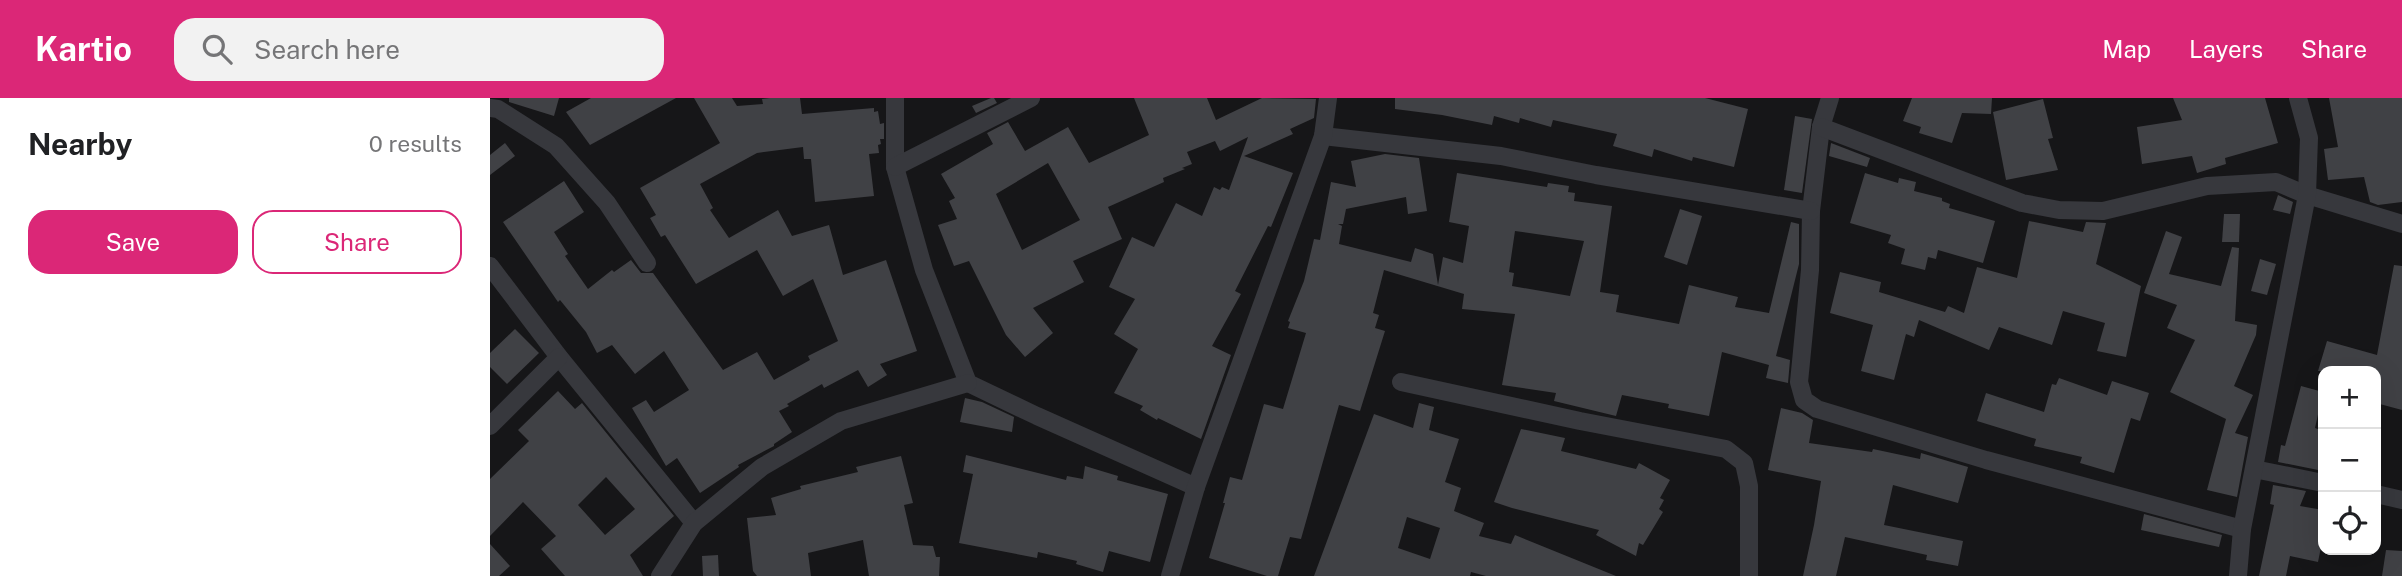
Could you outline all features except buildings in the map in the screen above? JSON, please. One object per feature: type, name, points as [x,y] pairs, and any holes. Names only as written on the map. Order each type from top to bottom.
[{"type":"street","points":[[894,98],[895,167],[924,270],[968,383]]},
{"type":"street","points":[[895,167],[1031,98]]},
{"type":"street","points":[[1170,576],[1196,487],[1323,136],[1328,98]]},
{"type":"street","points":[[1830,98],[1821,127],[1811,211],[1810,270],[1799,382],[1804,400],[1817,409],[1986,460],[2242,529]]},
{"type":"street","points":[[2238,576],[2242,529],[2306,195],[2309,138],[2298,98]]},
{"type":"street","points":[[490,108],[498,109],[556,146],[607,203],[647,263]]},
{"type":"street","points":[[1821,127],[2022,203],[2059,209],[2103,211],[2207,186],[2276,183],[2306,195],[2402,224]]},
{"type":"street","points":[[1323,136],[1501,156],[1596,175],[1811,211]]},
{"type":"street","points":[[490,266],[559,357],[694,523]]},
{"type":"street","points":[[490,426],[559,357]]},
{"type":"street","points":[[1401,382],[1726,449],[1744,463],[1749,486],[1749,576]]},
{"type":"street","points":[[660,576],[694,523],[762,467],[841,421],[968,383],[1196,487]]},
{"type":"street","points":[[2254,469],[2318,482]]},
{"type":"street","points":[[2381,495],[2402,500]]}]
